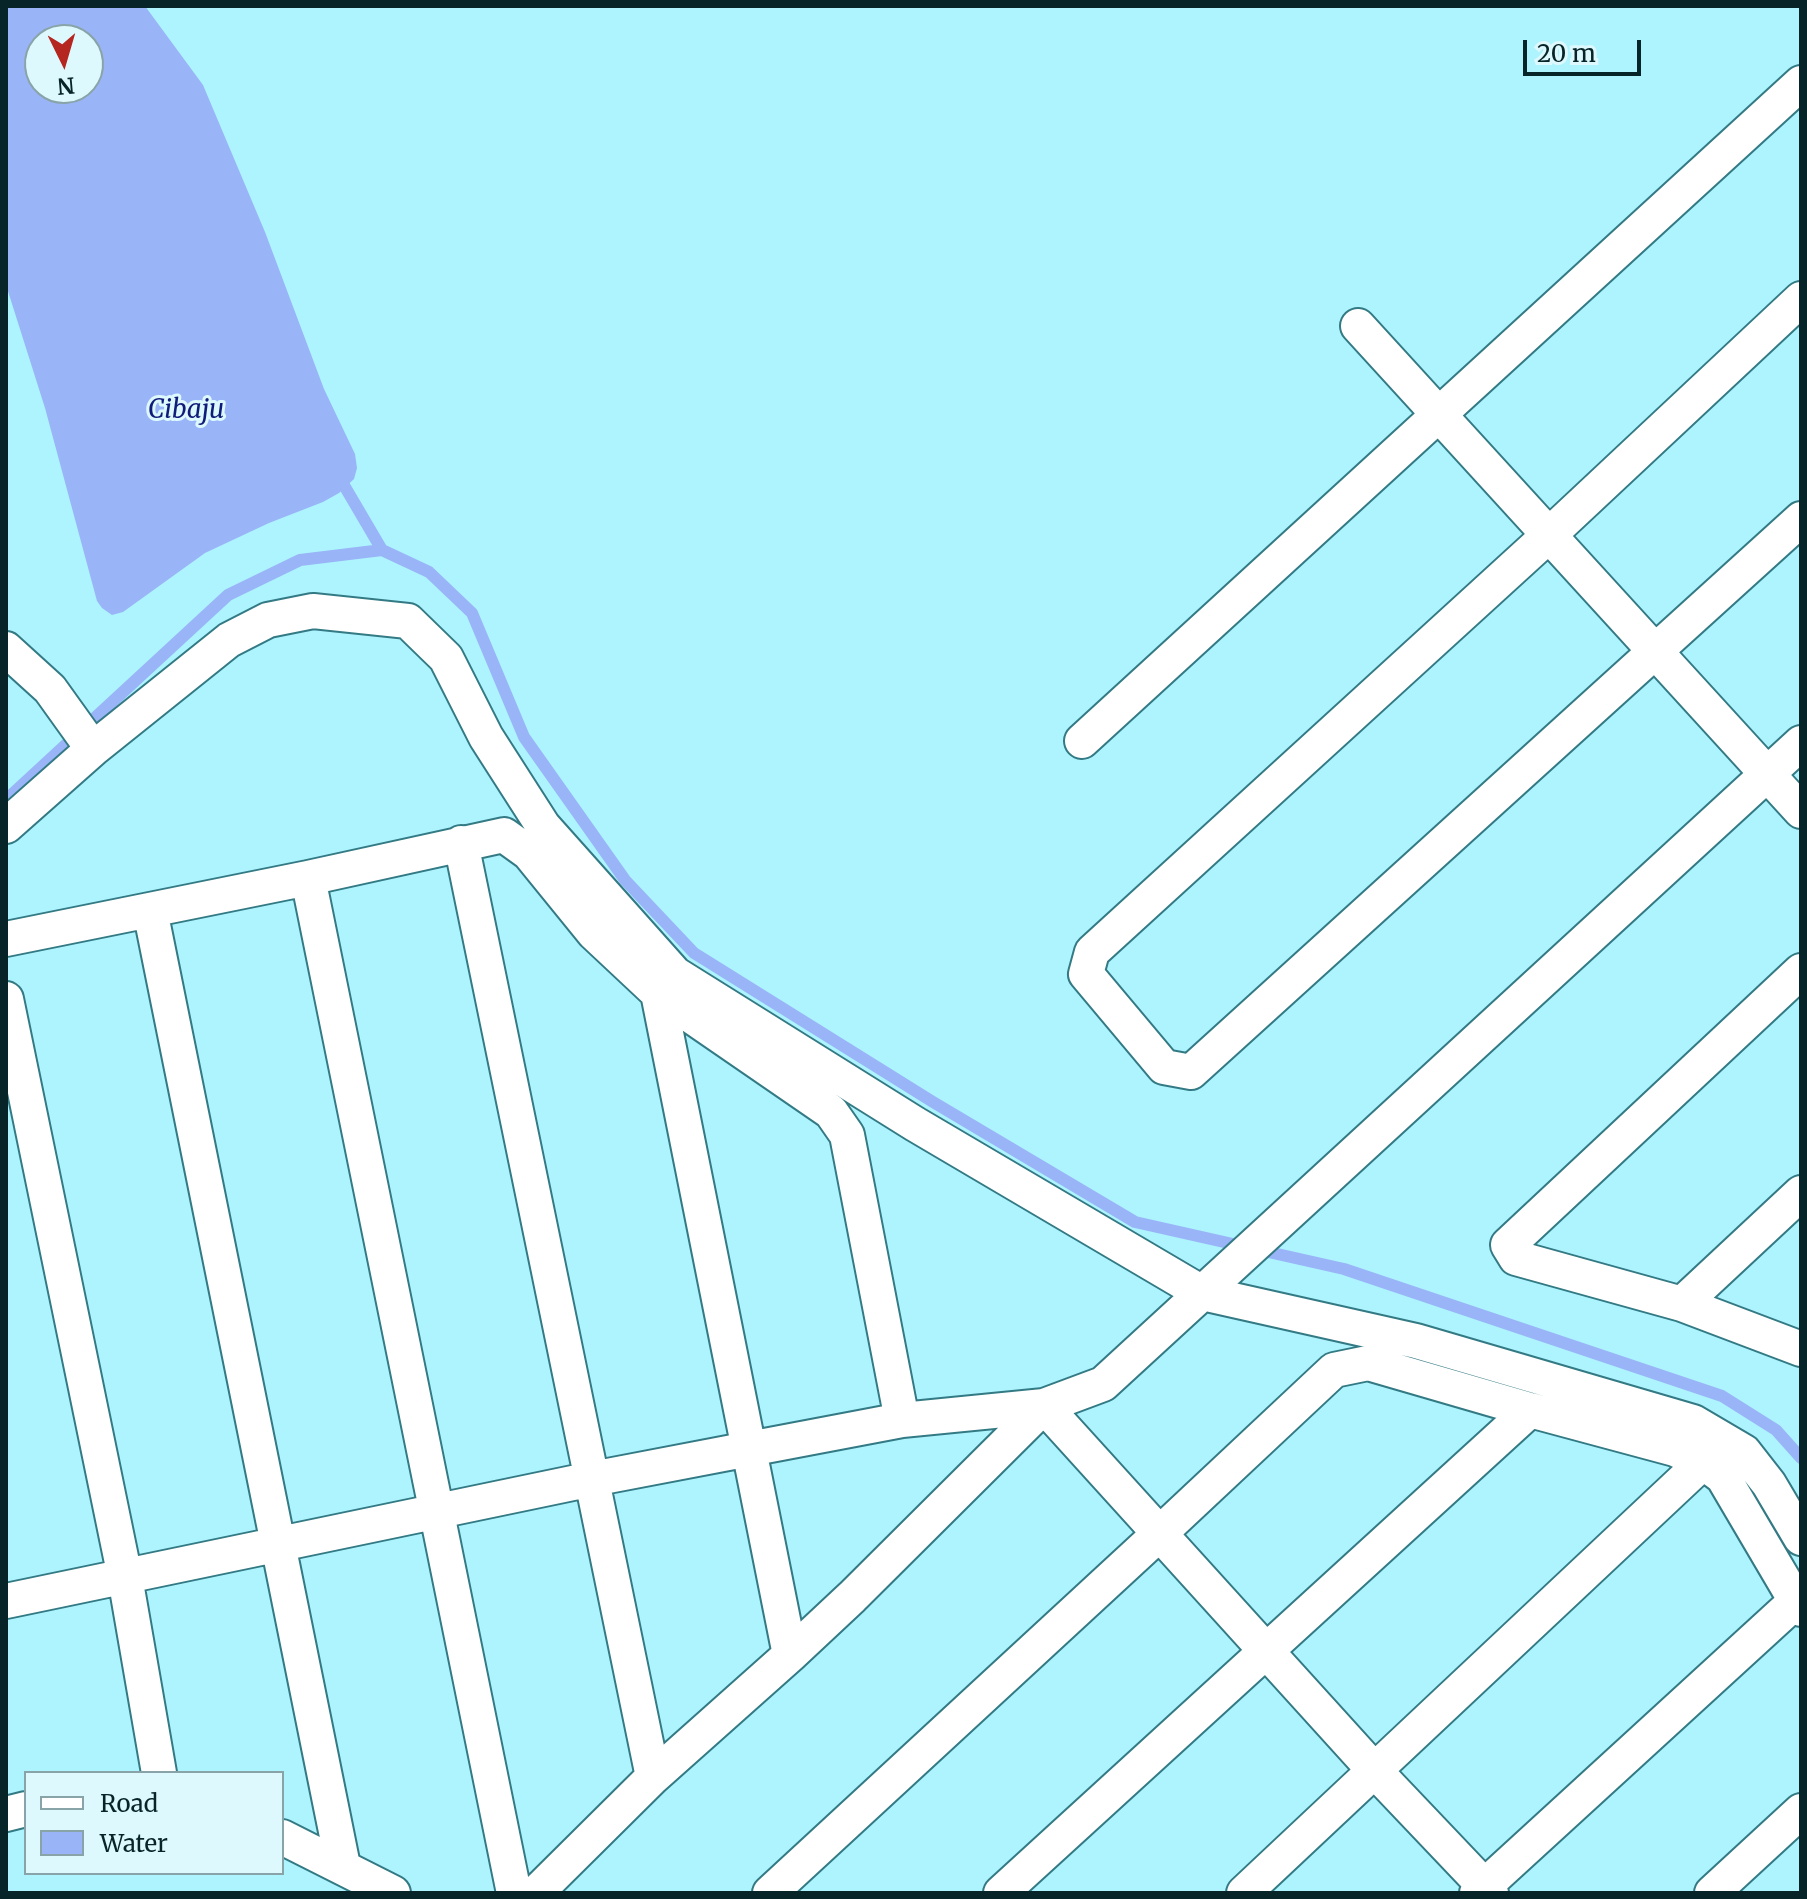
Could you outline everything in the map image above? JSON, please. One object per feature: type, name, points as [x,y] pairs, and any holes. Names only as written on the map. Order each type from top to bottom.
[{"type":"street","points":[[1082,741],[1801,83]]},
{"type":"street","points":[[1801,299],[1549,535],[1092,952],[1086,974],[1164,1067],[1191,1072],[1801,519]]},
{"type":"street","points":[[1358,326],[1801,811]]},
{"type":"street","points":[[6,826],[93,749],[229,640],[268,620],[313,611],[408,621],[446,658],[486,737],[543,826],[675,974],[915,1124],[1213,1283],[1693,1422],[1744,1452],[1769,1484],[1801,1538]]},
{"type":"street","points":[[6,649],[50,689],[93,749]]},
{"type":"street","points":[[6,1601],[592,1479],[902,1420],[1044,1406],[1103,1384],[1801,743]]},
{"type":"street","points":[[6,939],[504,835],[529,853],[594,933],[658,993],[831,1112],[847,1135],[902,1420]]},
{"type":"street","points":[[461,843],[653,1777]]},
{"type":"street","points":[[308,878],[514,1893]]},
{"type":"street","points":[[150,910],[343,1866]]},
{"type":"street","points":[[1801,971],[1508,1245],[1516,1258],[1682,1304],[1801,1349]]},
{"type":"street","points":[[658,993],[790,1655]]},
{"type":"street","points":[[6,999],[125,1577],[159,1771]]},
{"type":"street","points":[[1682,1304],[1801,1193]]},
{"type":"street","points":[[770,1893],[1159,1534],[1334,1370],[1368,1363],[1675,1449],[1703,1462],[1723,1477],[1798,1605],[1484,1891],[1267,1650],[1159,1534],[1044,1406]]},
{"type":"street","points":[[536,1893],[653,1777],[852,1597],[1044,1406]]},
{"type":"street","points":[[1001,1893],[1530,1410]]},
{"type":"street","points":[[1244,1893],[1703,1462]]},
{"type":"street","points":[[1712,1893],[1801,1811]]},
{"type":"street","points":[[284,1838],[393,1893]]},
{"type":"water","name":"Cibaju","points":[[6,6],[145,6],[203,85],[265,232],[324,389],[355,454],[357,468],[354,479],[339,493],[205,553],[123,612],[112,615],[97,601],[45,408],[6,285]]},
{"type":"waterway","points":[[338,475],[382,550]]},
{"type":"waterway","points":[[6,800],[228,595],[300,560],[382,550],[429,572],[472,613],[524,737],[625,880],[694,953],[933,1102],[1135,1222],[1344,1269],[1722,1396],[1776,1430],[1801,1458]]}]
